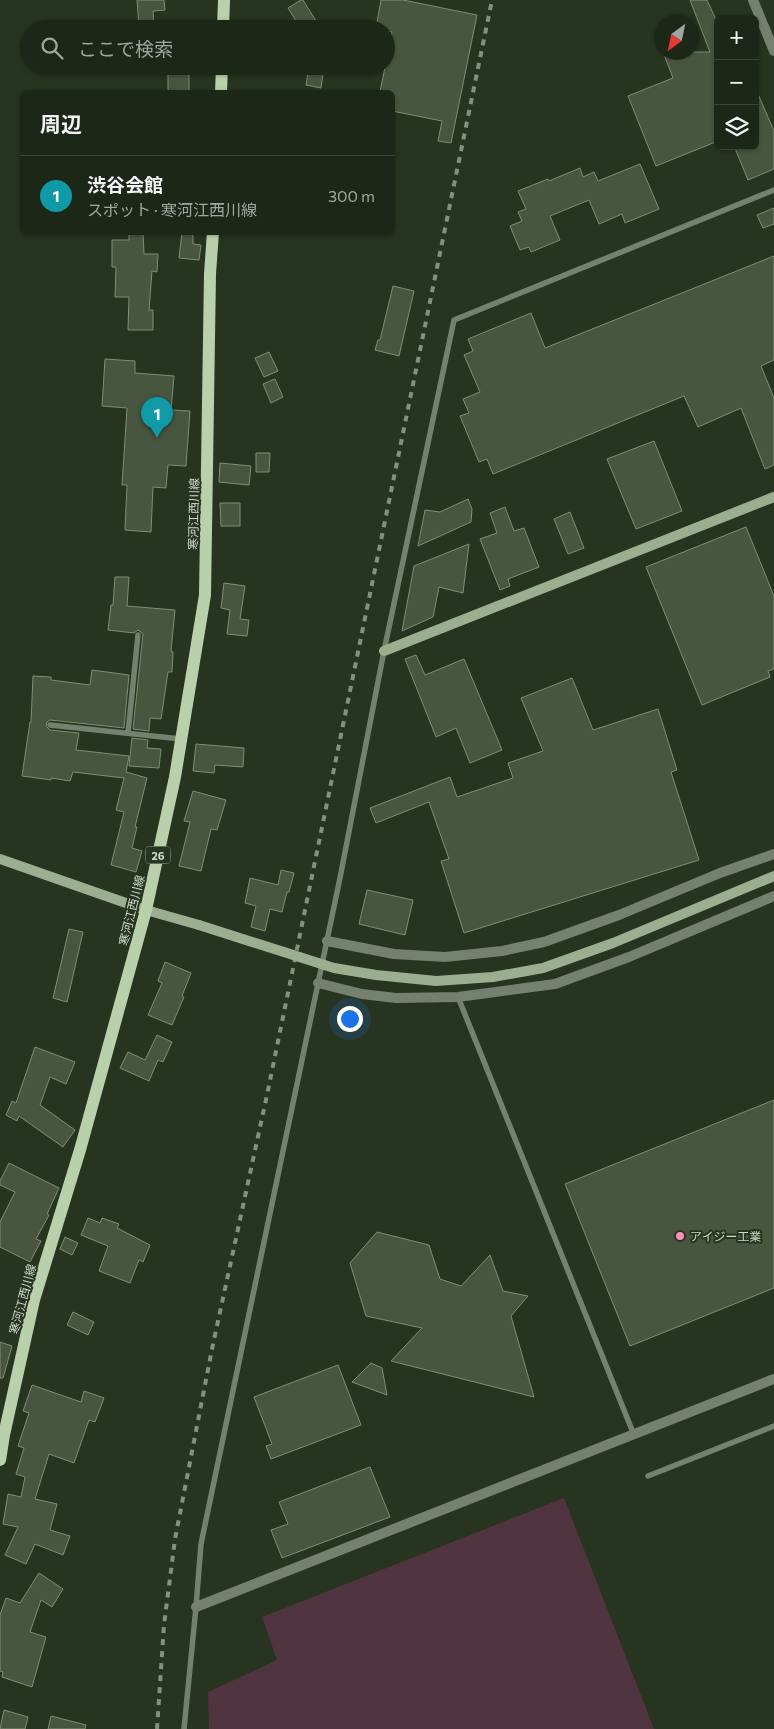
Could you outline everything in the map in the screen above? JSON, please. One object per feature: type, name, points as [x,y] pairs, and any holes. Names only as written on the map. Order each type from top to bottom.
[{"type":"main road","points":[[223,20],[224,0]]},
{"type":"main road","points":[[221,90],[222,75]]},
{"type":"main road","name":"寒河江西川線","points":[[0,1460],[34,1300],[80,1150],[146,910],[182,738],[205,595],[210,274],[213,235]]},
{"type":"street","points":[[754,0],[774,51]]},
{"type":"street","points":[[384,651],[774,497]]},
{"type":"street","points":[[327,941],[394,954],[420,956],[445,957],[502,951],[544,942],[619,915],[774,854]]},
{"type":"street","points":[[0,859],[146,910],[334,968],[376,975],[436,981],[493,977],[543,968],[614,943],[774,876]]},
{"type":"street","points":[[318,983],[362,994],[396,998],[458,997],[555,984],[629,956],[774,896]]},
{"type":"street","points":[[196,1607],[774,1379]]},
{"type":"lane","points":[[184,1729],[201,1544],[340,878],[384,651],[454,320],[774,190]]},
{"type":"lane","points":[[128,733],[138,635]]},
{"type":"lane","points":[[50,725],[182,738]]},
{"type":"lane","points":[[458,997],[634,1435]]},
{"type":"lane","points":[[648,1476],[774,1426]]},
{"type":"shaded area","points":[[564,1498],[654,1729],[209,1729],[208,1692],[277,1660],[262,1617]]},
{"type":"building","points":[[137,0],[164,0],[165,10],[153,11],[154,20],[138,20]]},
{"type":"building","points":[[303,0],[315,20],[295,20],[288,8]]},
{"type":"building","points":[[381,0],[403,0],[477,15],[451,143],[438,141],[442,121],[395,112],[395,90],[380,90],[383,75],[395,75],[395,20],[377,20]]},
{"type":"building","points":[[690,0],[707,0],[714,15],[714,143],[656,166],[628,96],[673,78],[666,60],[699,60],[699,52],[710,52],[699,23],[699,15],[696,15]]},
{"type":"building","points":[[168,75],[189,75],[189,90],[168,90]]},
{"type":"building","points":[[308,75],[323,75],[321,88],[306,85]]},
{"type":"building","points":[[759,96],[774,131],[774,169],[748,180],[736,150],[759,150]]},
{"type":"building","points":[[640,164],[659,209],[625,223],[622,214],[599,224],[589,200],[550,216],[560,240],[531,252],[529,247],[520,250],[510,226],[522,221],[518,212],[526,209],[518,191],[580,168],[583,177],[594,172],[598,181]]},
{"type":"building","points":[[774,208],[774,224],[763,228],[757,215]]},
{"type":"building","points":[[129,235],[143,235],[144,254],[158,254],[157,272],[152,271],[149,310],[153,310],[153,330],[128,330],[129,297],[115,297],[116,267],[112,267],[112,240],[129,240]]},
{"type":"building","points":[[182,235],[193,235],[193,244],[201,245],[199,260],[179,258]]},
{"type":"building","points":[[774,256],[774,360],[761,366],[774,398],[774,465],[765,469],[741,408],[698,427],[684,396],[493,474],[487,459],[479,462],[460,416],[469,413],[463,399],[480,392],[464,355],[473,351],[468,339],[531,313],[545,348]]},
{"type":"building","points":[[393,286],[414,291],[399,356],[375,350],[378,340],[380,340]]},
{"type":"building","points":[[269,352],[278,371],[264,377],[255,358]]},
{"type":"building","points":[[105,359],[135,361],[135,373],[174,376],[171,410],[190,411],[186,466],[168,465],[166,488],[153,487],[151,532],[125,530],[127,485],[122,485],[127,408],[102,406]]},
{"type":"building","points":[[275,379],[283,397],[271,403],[263,384]]},
{"type":"building","points":[[654,441],[682,511],[636,529],[607,459]]},
{"type":"building","points":[[256,453],[270,453],[269,472],[256,472]]},
{"type":"building","points":[[220,463],[251,466],[249,485],[219,482]]},
{"type":"building","points":[[468,499],[472,509],[471,522],[418,546],[425,510],[440,512]]},
{"type":"building","points":[[220,503],[240,503],[240,526],[221,526]]},
{"type":"building","points":[[505,507],[514,531],[524,528],[539,567],[508,579],[510,586],[500,590],[480,539],[497,533],[490,513]]},
{"type":"building","points":[[570,512],[584,548],[568,554],[554,519]]},
{"type":"building","points":[[746,527],[774,596],[774,669],[768,671],[770,677],[702,705],[646,567]]},
{"type":"building","points":[[469,544],[463,593],[439,587],[433,617],[402,631],[414,566]]},
{"type":"building","points":[[115,577],[129,577],[127,606],[175,610],[171,651],[173,652],[172,672],[168,672],[161,719],[150,718],[149,731],[133,729],[143,634],[138,630],[134,633],[108,630],[111,605],[113,605]]},
{"type":"building","points":[[224,583],[245,586],[240,619],[249,620],[247,636],[227,634],[230,610],[221,608]]},
{"type":"building","points":[[416,655],[425,675],[464,659],[502,750],[470,763],[456,728],[436,737],[405,659]]},
{"type":"building","points":[[92,670],[129,675],[124,728],[50,720],[46,726],[50,730],[79,733],[76,750],[129,756],[126,772],[147,778],[132,848],[142,851],[136,872],[111,865],[124,812],[116,810],[124,778],[73,772],[70,781],[22,776],[31,722],[33,676],[51,677],[51,680],[90,685]]},
{"type":"building","points":[[572,678],[593,730],[658,709],[677,770],[671,772],[699,860],[464,933],[441,861],[449,859],[429,802],[376,823],[370,808],[450,777],[457,797],[513,778],[508,763],[543,751],[521,698]]},
{"type":"building","points":[[132,738],[148,740],[147,748],[161,749],[159,768],[129,766]]},
{"type":"building","points":[[196,744],[244,748],[243,767],[215,765],[214,773],[193,771]]},
{"type":"building","points":[[193,791],[226,800],[217,830],[211,829],[201,871],[179,866],[190,822],[184,821]]},
{"type":"building","points":[[281,870],[294,873],[282,912],[270,909],[265,931],[251,927],[256,906],[245,903],[250,878],[278,885]]},
{"type":"building","points":[[367,890],[413,900],[405,935],[359,924]]},
{"type":"building","points":[[69,929],[83,932],[67,1002],[53,998]]},
{"type":"building","points":[[165,962],[191,973],[182,996],[184,997],[172,1025],[148,1015],[162,983],[158,981]]},
{"type":"building","points":[[157,1035],[172,1042],[163,1062],[158,1060],[149,1081],[120,1068],[128,1052],[145,1060]]},
{"type":"building","points":[[35,1047],[75,1062],[66,1084],[50,1077],[40,1105],[75,1130],[63,1147],[19,1116],[17,1121],[6,1115],[12,1101],[16,1103]]},
{"type":"building","name":"アイジー工業","points":[[774,1100],[774,1288],[630,1346],[565,1184]]},
{"type":"building","points":[[9,1163],[59,1188],[47,1214],[49,1215],[36,1239],[41,1241],[30,1262],[0,1247],[0,1222],[15,1192],[0,1185],[0,1181]]},
{"type":"building","points":[[88,1218],[100,1223],[102,1218],[119,1224],[117,1228],[150,1245],[143,1262],[139,1260],[130,1283],[99,1271],[108,1246],[81,1235]]},
{"type":"building","points":[[377,1232],[429,1245],[440,1279],[461,1286],[490,1255],[503,1291],[528,1296],[511,1316],[534,1397],[391,1361],[422,1328],[366,1316],[350,1263]]},
{"type":"building","points":[[65,1237],[78,1243],[72,1255],[60,1249]]},
{"type":"building","points":[[73,1312],[94,1322],[88,1335],[67,1325]]},
{"type":"building","points":[[0,1342],[12,1346],[3,1378],[0,1378]]},
{"type":"building","points":[[371,1363],[382,1368],[387,1395],[352,1382]]},
{"type":"building","points":[[338,1365],[361,1425],[271,1459],[266,1446],[272,1444],[254,1397]]},
{"type":"building","points":[[32,1385],[81,1402],[84,1391],[104,1398],[95,1422],[89,1420],[74,1463],[49,1454],[35,1499],[57,1504],[50,1530],[70,1536],[63,1555],[35,1544],[26,1564],[5,1555],[18,1527],[3,1524],[8,1494],[21,1497],[25,1477],[16,1474],[24,1448],[18,1446],[29,1413],[23,1411]]},
{"type":"building","points":[[370,1467],[390,1517],[282,1558],[271,1530],[288,1524],[279,1502]]},
{"type":"building","points":[[39,1573],[63,1589],[52,1607],[41,1600],[30,1632],[46,1637],[32,1687],[2,1677],[3,1672],[0,1671],[0,1615],[6,1598],[20,1603]]},
{"type":"building","points":[[4,1710],[28,1717],[25,1729],[0,1729]]},
{"type":"building","points":[[51,1716],[86,1725],[85,1729],[48,1729]]},
{"type":"railway","points":[[157,1729],[164,1625],[175,1539],[212,1349],[267,1095],[492,0]]},
{"type":"place","name":"渋谷会館","points":[[157,438]]},
{"type":"place","name":"アイジー工業","points":[[680,1236]]}]
